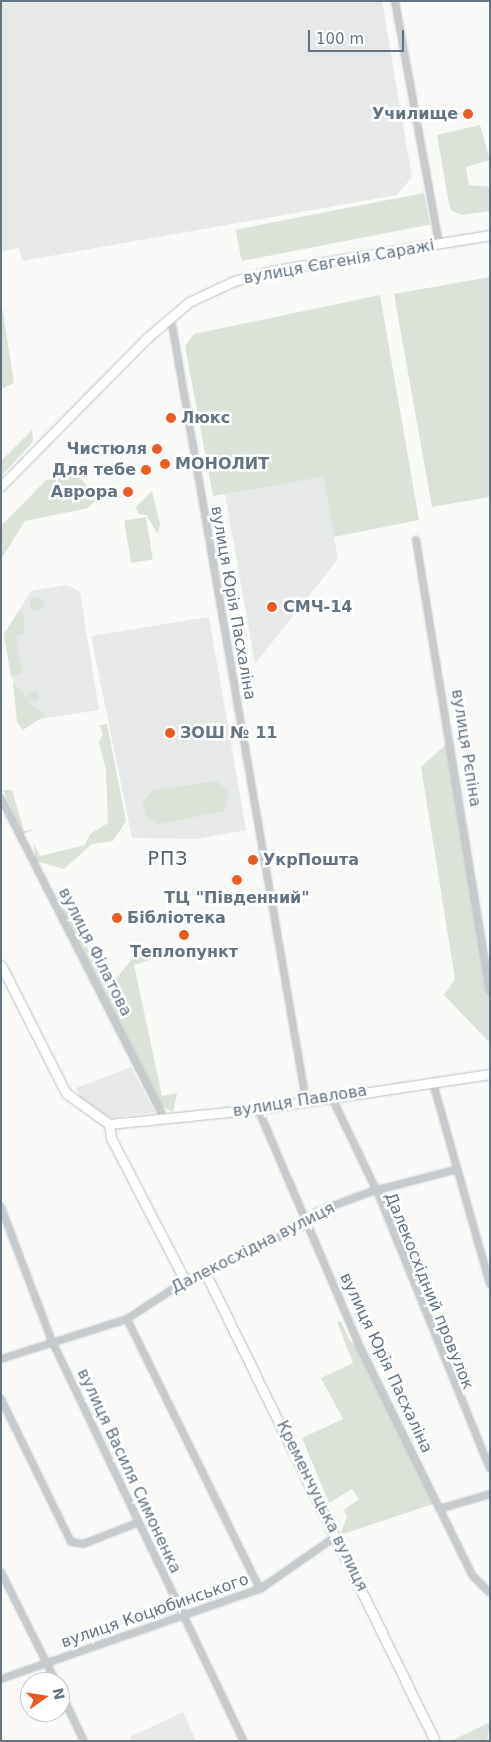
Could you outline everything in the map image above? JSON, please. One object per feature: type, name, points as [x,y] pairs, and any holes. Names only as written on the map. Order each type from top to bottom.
[{"type":"street","points":[[395,1],[439,243]]},
{"type":"street","name":"вулиця Євгенія Саражі","points":[[1,486],[189,302],[234,281],[490,235]]},
{"type":"street","name":"вулиця Юрія Пасхаліна","points":[[171,318],[306,1100]]},
{"type":"street","name":"вулиця Рєпіна","points":[[416,540],[490,991]]},
{"type":"street","name":"вулиця Філатова","points":[[1,798],[164,1118]]},
{"type":"street","points":[[1,965],[66,1093],[109,1124],[111,1138],[185,1281]]},
{"type":"street","name":"вулиця Павлова","points":[[109,1124],[258,1109],[331,1096],[490,1074]]},
{"type":"street","points":[[433,1083],[455,1170],[490,1284]]},
{"type":"street","name":"Далекосхідний провулок","points":[[331,1096],[373,1191],[380,1198],[490,1469]]},
{"type":"street","name":"вулиця Юрія Пасхаліна","points":[[258,1109],[309,1223],[360,1347],[472,1575],[490,1593]]},
{"type":"street","name":"Далекосхідна вулиця","points":[[1,1359],[52,1341],[127,1319],[185,1281],[309,1223],[316,1212],[373,1191],[455,1170]]},
{"type":"street","name":"вулиця Василя Симоненка","points":[[1,1207],[52,1341],[137,1523],[244,1741]]},
{"type":"street","name":"Кременчуцька вулиця","points":[[205,1272],[435,1741]]},
{"type":"street","points":[[127,1319],[260,1589]]},
{"type":"street","points":[[1,1400],[71,1542],[83,1544],[137,1523]]},
{"type":"street","points":[[439,1509],[490,1494]]},
{"type":"street","name":"вулиця Коцюбинського","points":[[1,1679],[183,1618],[260,1589],[336,1537]]},
{"type":"street","points":[[1,1572],[51,1672]]},
{"type":"street","points":[[70,1712],[84,1741]]},
{"type":"shaded area","points":[[1,1],[382,1],[412,177],[397,195],[22,261],[19,248],[1,252]]},
{"type":"shaded area","points":[[480,125],[490,160],[466,167],[469,185],[490,187],[490,211],[462,215],[452,211],[449,204],[437,135]]},
{"type":"shaded area","points":[[424,193],[430,224],[242,261],[236,230]]},
{"type":"shaded area","points":[[490,277],[490,497],[432,507],[394,294]]},
{"type":"shaded area","points":[[380,295],[419,520],[334,537],[323,477],[213,496],[185,346],[194,334]]},
{"type":"shaded area","points":[[1,300],[14,383],[1,389]]},
{"type":"shaded area","points":[[32,430],[33,442],[1,476],[1,461]]},
{"type":"shaded area","points":[[77,474],[97,499],[88,508],[25,521],[1,559],[1,526],[46,480]]},
{"type":"shaded area","name":"СМЧ-14","points":[[323,477],[338,559],[255,664],[225,494]]},
{"type":"shaded area","points":[[152,491],[160,524],[158,534],[146,515],[138,514],[136,507]]},
{"type":"shaded area","points":[[146,517],[153,559],[131,563],[124,520]]},
{"type":"shaded area","points":[[67,585],[80,592],[99,710],[21,722],[4,634],[31,591]]},
{"type":"shaded area","points":[[37,597],[42,599],[44,604],[42,609],[37,611],[32,609],[30,604],[32,599]]},
{"type":"shaded area","points":[[19,611],[23,612],[25,634],[16,636],[22,672],[11,677],[4,634]]},
{"type":"shaded area","name":"ЗОШ № 11","points":[[209,617],[246,830],[197,839],[132,838],[91,636]]},
{"type":"shaded area","points":[[13,683],[28,698],[27,693],[37,691],[39,700],[29,702],[31,706],[47,714],[23,730],[17,722]]},
{"type":"shaded area","points":[[107,724],[126,821],[113,841],[92,844],[64,869],[36,861],[33,842],[40,856],[85,845],[90,834],[108,823],[106,770],[99,742],[103,734],[99,725]]},
{"type":"shaded area","points":[[451,740],[490,991],[490,1043],[444,995],[455,979],[421,767]]},
{"type":"shaded area","points":[[216,781],[229,791],[224,811],[160,824],[145,815],[143,802],[154,790]]},
{"type":"shaded area","points":[[3,790],[12,790],[24,831],[34,830],[23,834]]},
{"type":"shaded area","points":[[65,906],[108,988],[138,952],[164,947],[166,955],[134,965],[162,1096],[177,1093],[173,1112],[161,1106],[62,912]]},
{"type":"shaded area","points":[[131,1067],[155,1112],[110,1118],[83,1103],[76,1088]]},
{"type":"shaded area","points":[[341,1321],[350,1341],[360,1347],[436,1503],[340,1535],[347,1517],[344,1510],[359,1499],[352,1489],[329,1503],[302,1438],[343,1419],[321,1378],[353,1363],[337,1322]]},
{"type":"shaded area","points":[[183,1712],[196,1741],[132,1741],[130,1737]]},
{"type":"shaded area","points":[[490,1722],[487,1741],[451,1741]]},
{"type":"place","name":"Училище","points":[[468,114]]},
{"type":"place","name":"Люкс","points":[[171,418]]},
{"type":"place","name":"Чистюля","points":[[157,449]]},
{"type":"place","name":"МОНОЛИТ","points":[[165,464]]},
{"type":"place","name":"Для тебе","points":[[146,470]]},
{"type":"place","name":"Аврора","points":[[128,492]]},
{"type":"place","name":"СМЧ-14","points":[[272,607]]},
{"type":"place","name":"ЗОШ № 11","points":[[170,733]]},
{"type":"place","name":"УкрПошта","points":[[253,860]]},
{"type":"place","name":"ТЦ \"Південний\"","points":[[237,880]]},
{"type":"place","name":"Бібліотека","points":[[117,918]]},
{"type":"place","name":"Теплопункт","points":[[184,935]]},
{"type":"district","name":"РПЗ","points":[[168,859]]}]
